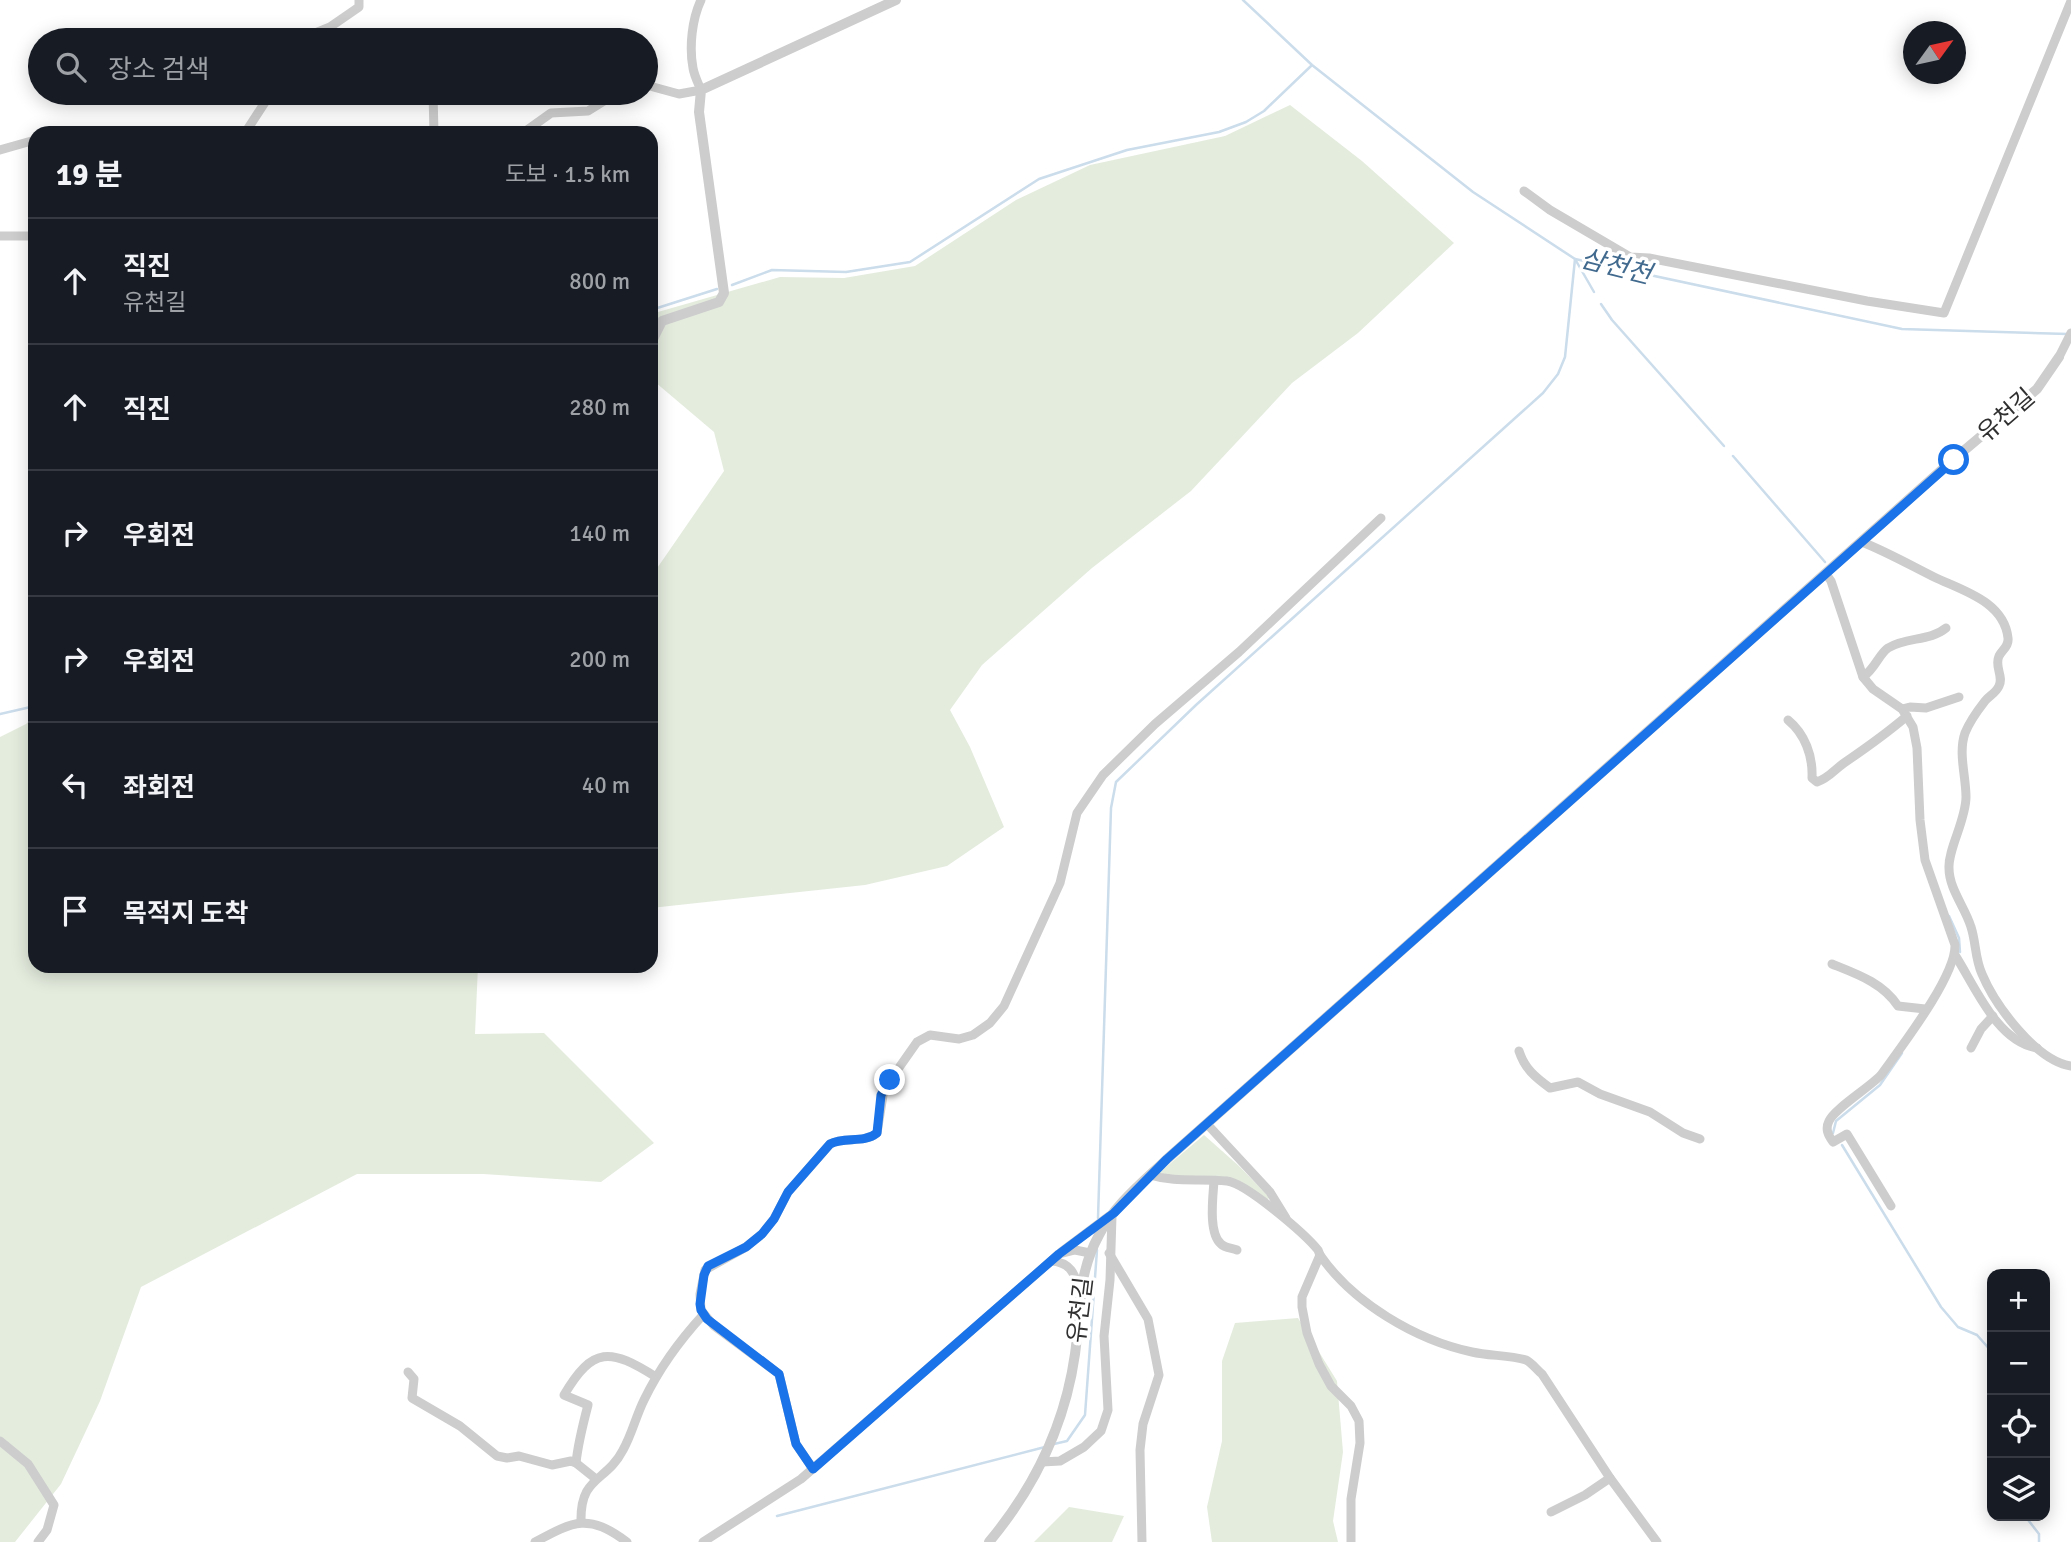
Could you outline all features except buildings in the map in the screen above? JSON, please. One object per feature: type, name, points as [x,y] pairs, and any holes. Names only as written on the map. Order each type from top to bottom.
[{"type":"street","points":[[328,28],[359,7],[359,0]]},
{"type":"street","points":[[658,329],[662,321],[719,302],[724,293],[699,112],[701,90],[693,69],[692,33],[701,0]]},
{"type":"street","points":[[658,88],[679,94],[701,90],[896,0]]},
{"type":"street","points":[[1524,191],[1550,210],[1630,257],[1649,258],[1840,296],[1944,313],[2071,1]]},
{"type":"street","points":[[250,126],[263,105]]},
{"type":"street","points":[[433,105],[434,126]]},
{"type":"street","points":[[533,126],[551,113],[588,111],[598,105]]},
{"type":"street","points":[[0,150],[28,143]]},
{"type":"street","points":[[0,236],[28,236]]},
{"type":"street","name":"유천길","points":[[989,1542],[1018,1505],[1052,1439],[1070,1382],[1082,1278],[1102,1228],[1113,1215],[1150,1175],[1954,460],[2032,394],[2046,380],[2071,333]]},
{"type":"street","points":[[813,1469],[796,1444],[779,1374],[703,1315],[700,1304],[705,1270],[746,1247],[762,1234],[774,1219],[788,1192],[830,1144],[838,1140],[867,1139],[877,1133],[884,1089],[916,1042],[930,1035],[965,1038],[980,1031],[998,1015],[1011,994],[1031,943],[1057,891],[1077,813],[1103,775],[1155,724],[1239,652],[1381,518]]},
{"type":"street","points":[[1862,542],[1970,592],[1997,613],[2009,639],[1999,656],[1997,668],[2001,680],[1998,689],[1985,700],[1965,733],[1963,748],[1966,798],[1959,834],[1948,865],[1950,881],[1972,928],[1980,972],[2005,1014],[2037,1048],[2060,1065],[2071,1066]]},
{"type":"street","points":[[1826,574],[1831,581],[1863,677],[1873,689],[1905,712],[1913,727],[1925,860],[1953,937],[1955,956],[2003,1029],[2019,1042],[2037,1048]]},
{"type":"street","points":[[1863,677],[1873,670],[1885,649],[1903,640],[1935,637],[1946,628]]},
{"type":"street","points":[[1788,720],[1803,737],[1812,765],[1812,778],[1817,782],[1829,777],[1842,765],[1876,743],[1910,707],[1926,708],[1959,697]]},
{"type":"street","points":[[1891,1206],[1847,1134],[1833,1142],[1827,1134],[1827,1127],[1833,1115],[1881,1075],[1947,974],[1955,956]]},
{"type":"street","points":[[1832,964],[1871,981],[1892,996],[1898,1006],[1925,1009]]},
{"type":"street","points":[[1971,1048],[1981,1029],[1993,1016]]},
{"type":"street","points":[[1519,1051],[1524,1065],[1534,1077],[1550,1088],[1578,1082],[1600,1094],[1650,1112],[1683,1133],[1700,1139]]},
{"type":"street","points":[[1207,1125],[1270,1192],[1291,1225]]},
{"type":"street","points":[[1150,1175],[1170,1181],[1234,1182],[1313,1244],[1330,1269],[1386,1315],[1444,1345],[1473,1353],[1527,1360],[1542,1374],[1610,1478],[1657,1542]]},
{"type":"street","points":[[1214,1181],[1213,1217],[1217,1239],[1224,1246],[1237,1250]]},
{"type":"street","points":[[1044,1457],[1060,1461],[1084,1447],[1101,1431],[1108,1410],[1104,1336],[1113,1215]]},
{"type":"street","points":[[703,1542],[786,1490],[813,1469],[1059,1254],[1113,1215]]},
{"type":"street","points":[[1059,1254],[1075,1250],[1090,1253]]},
{"type":"street","points":[[1109,1253],[1148,1319],[1158,1375],[1143,1424],[1140,1450],[1142,1542]]},
{"type":"street","points":[[1320,1255],[1302,1297],[1302,1307],[1307,1333],[1319,1364],[1331,1386],[1350,1406],[1359,1421],[1360,1443],[1351,1499],[1351,1542]]},
{"type":"street","points":[[1051,1261],[1062,1262],[1070,1268],[1080,1292]]},
{"type":"street","points":[[581,1522],[583,1497],[624,1449],[639,1410],[656,1377],[703,1315]]},
{"type":"street","points":[[576,1462],[577,1446],[588,1405],[564,1395],[582,1368],[592,1361],[614,1355],[656,1377]]},
{"type":"street","points":[[408,1372],[414,1379],[412,1398],[460,1426],[497,1456],[519,1456],[552,1465],[576,1462],[596,1479]]},
{"type":"street","points":[[0,1441],[28,1464],[54,1504],[47,1530],[38,1542]]},
{"type":"street","points":[[1550,1512],[1585,1495],[1610,1478]]},
{"type":"street","points":[[535,1542],[581,1522],[600,1526],[627,1542]]},
{"type":"shaded area","points":[[1290,105],[1362,161],[1454,243],[1358,333],[1292,383],[1191,491],[1092,568],[982,665],[950,710],[970,747],[1004,827],[947,866],[865,885],[658,907],[658,567],[724,471],[714,432],[658,385],[658,312],[780,277],[844,278],[915,266],[1016,200],[1090,165],[1225,136]]},
{"type":"shaded area","points":[[28,722],[28,973],[478,973],[475,1034],[544,1033],[654,1143],[601,1182],[483,1174],[357,1174],[141,1287],[100,1401],[61,1484],[15,1542],[0,1542],[0,737]]},
{"type":"shaded area","points":[[1204,1135],[1239,1166],[1269,1197],[1268,1200],[1240,1181],[1174,1177],[1159,1173]]},
{"type":"shaded area","points":[[1298,1318],[1337,1381],[1343,1452],[1333,1521],[1338,1542],[1212,1542],[1207,1507],[1222,1441],[1222,1361],[1235,1323]]},
{"type":"shaded area","points":[[1069,1507],[1124,1516],[1112,1542],[1034,1542]]},
{"type":"waterway","name":"삼천천","points":[[1243,0],[1312,65],[1473,192],[1575,259],[1902,329],[2068,334]]},
{"type":"waterway","points":[[732,285],[772,270],[846,272],[910,262],[1039,179],[1127,150],[1219,132],[1246,122],[1264,111],[1311,66]]},
{"type":"waterway","points":[[1575,259],[1594,292]]},
{"type":"waterway","points":[[1098,1218],[1111,808],[1116,782],[1196,705],[1543,393],[1558,374],[1565,357],[1575,259]]},
{"type":"waterway","points":[[658,308],[717,289]]},
{"type":"waterway","points":[[1601,304],[1612,320],[1724,446]]},
{"type":"waterway","points":[[1733,456],[1825,562]]},
{"type":"waterway","points":[[0,714],[28,708]]},
{"type":"waterway","points":[[1949,916],[1959,938],[1960,952]]},
{"type":"waterway","points":[[1833,1133],[1836,1121],[1880,1085],[1902,1053]]},
{"type":"waterway","points":[[1842,1145],[1941,1307],[1958,1327],[1977,1335],[1987,1346]]},
{"type":"waterway","points":[[1054,1444],[1067,1441],[1085,1415],[1097,1250]]},
{"type":"waterway","points":[[777,1516],[1045,1447]]},
{"type":"waterway","points":[[2029,1521],[2039,1534],[2039,1542]]},
{"type":"route","points":[[890,1080],[881,1095],[877,1133],[867,1139],[838,1140],[830,1144],[788,1192],[774,1219],[762,1234],[746,1247],[708,1266],[700,1294],[703,1315],[779,1374],[796,1444],[813,1469],[1059,1254],[1114,1213],[1167,1159],[1954,460]]}]
